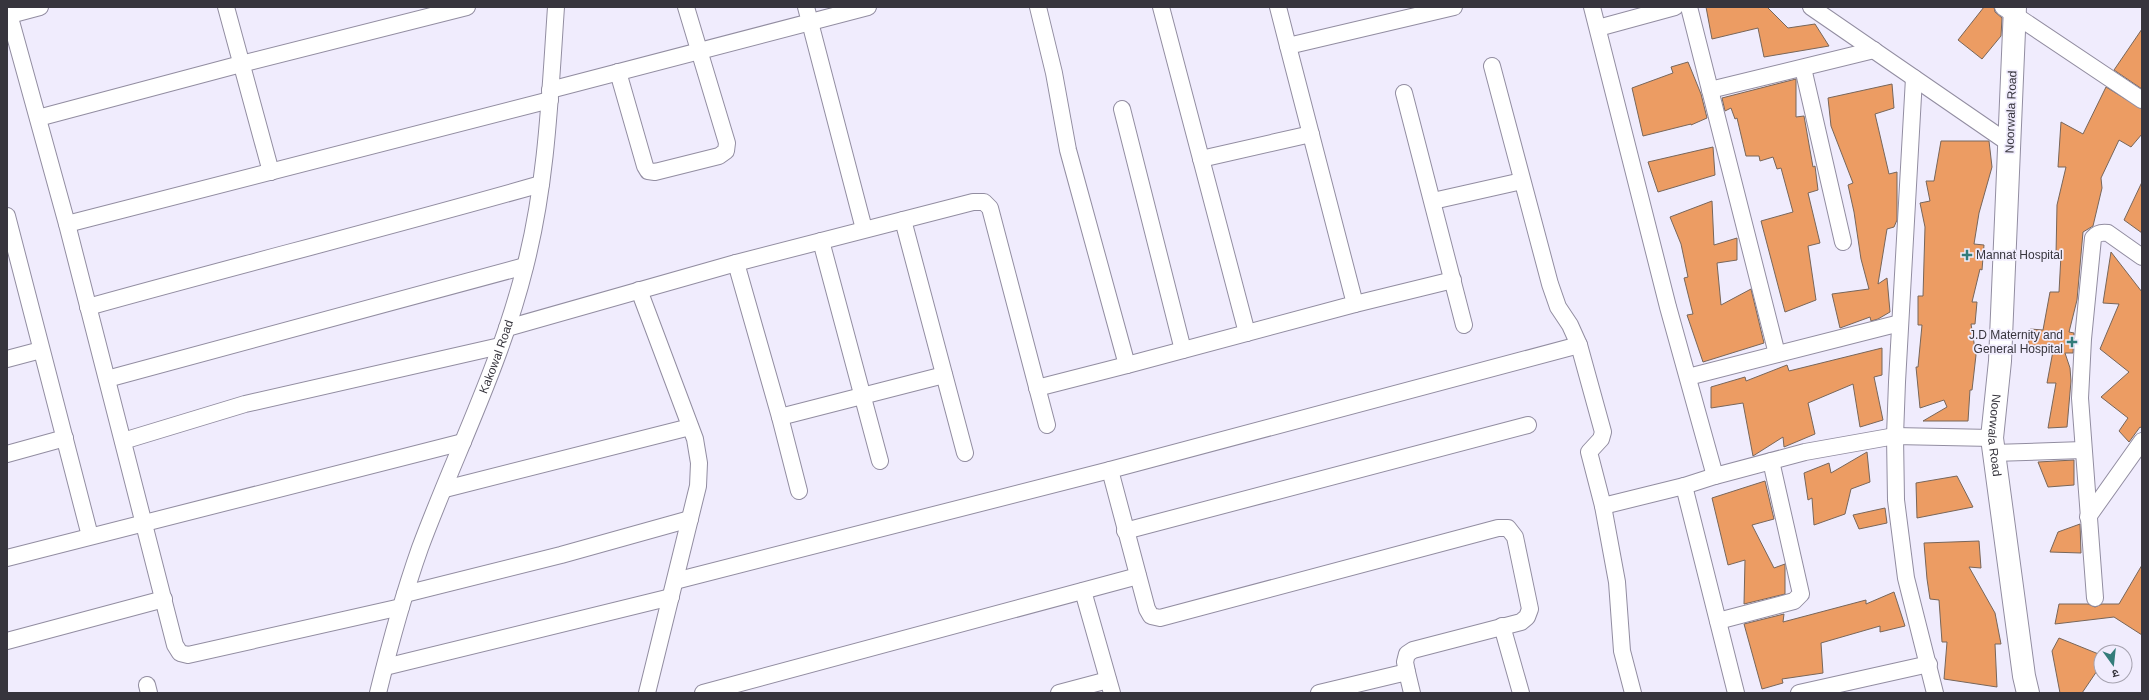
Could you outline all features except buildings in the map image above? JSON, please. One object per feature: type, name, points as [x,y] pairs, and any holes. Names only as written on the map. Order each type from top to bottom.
[{"type":"street","points":[[40,7],[8,11],[67,224],[145,522],[175,645],[180,653],[188,655],[403,600],[690,519]]},
{"type":"street","points":[[226,7],[271,172]]},
{"type":"street","points":[[38,118],[241,64],[467,7]]},
{"type":"street","name":"Kakowal Road","points":[[378,693],[403,600],[420,548],[445,489],[507,328],[526,266],[541,184],[550,95],[556,7]]},
{"type":"street","points":[[618,72],[645,166],[648,171],[655,172],[719,156],[726,151],[728,143],[686,7]]},
{"type":"street","points":[[67,224],[271,172],[550,95],[618,72],[700,51],[808,14],[868,7]]},
{"type":"street","points":[[1038,7],[1054,73],[1068,150],[1126,365]]},
{"type":"street","points":[[1161,7],[1247,333]]},
{"type":"street","points":[[1278,7],[1355,304]]},
{"type":"street","points":[[1288,46],[1400,13],[1454,7]]},
{"type":"street","points":[[1592,7],[1668,307],[1715,476]]},
{"type":"street","points":[[1598,28],[1675,7]]},
{"type":"street","points":[[1689,7],[1777,354]]},
{"type":"street","points":[[1811,7],[2010,144]]},
{"type":"street","points":[[2011,10],[2142,100]]},
{"type":"street","name":"Noorwala Road","points":[[2011,10],[2010,144],[2000,360],[1993,445],[2024,676],[2028,693]]},
{"type":"street","points":[[808,14],[864,229]]},
{"type":"street","points":[[1710,90],[1874,50]]},
{"type":"street","points":[[1492,66],[1550,284],[1558,307],[1579,345],[1602,432],[1601,438],[1589,452],[1603,506],[1617,582],[1622,651],[1633,693]]},
{"type":"street","points":[[1803,68],[1843,242]]},
{"type":"street","points":[[1914,78],[1895,436],[1896,500],[1906,578],[1929,664],[1935,693]]},
{"type":"street","points":[[1404,93],[1464,325]]},
{"type":"street","points":[[1122,109],[1183,350]]},
{"type":"street","points":[[1201,159],[1311,134]]},
{"type":"street","points":[[1433,201],[1522,181]]},
{"type":"street","points":[[88,307],[271,257],[384,229],[541,184]]},
{"type":"street","points":[[507,328],[736,263],[864,229],[973,202],[984,202],[990,208],[1047,425]]},
{"type":"street","points":[[7,216],[14,271],[41,350],[66,438],[90,536]]},
{"type":"street","points":[[903,220],[965,453]]},
{"type":"street","points":[[2095,598],[2080,398],[2082,347],[2093,238],[2096,234],[2102,232],[2108,233],[2142,257]]},
{"type":"street","points":[[821,241],[880,462]]},
{"type":"street","points":[[736,263],[780,417],[799,491]]},
{"type":"street","points":[[107,379],[526,266]]},
{"type":"street","points":[[1037,388],[1355,304],[1453,280]]},
{"type":"street","points":[[639,290],[695,439],[699,463],[698,486],[648,693]]},
{"type":"street","points":[[1688,377],[1900,323]]},
{"type":"street","points":[[674,581],[1110,470],[1579,345]]},
{"type":"street","points":[[123,440],[245,404],[500,346]]},
{"type":"street","points":[[7,359],[41,350]]},
{"type":"street","points":[[780,417],[944,375]]},
{"type":"street","points":[[1125,531],[1528,425]]},
{"type":"street","points":[[445,489],[690,427]]},
{"type":"street","points":[[1603,506],[1684,486],[1715,476],[1805,452],[1895,436],[1993,445],[2083,450]]},
{"type":"street","points":[[7,454],[66,438]]},
{"type":"street","points":[[2088,517],[2142,441]]},
{"type":"street","points":[[7,558],[463,442]]},
{"type":"street","points":[[1718,621],[1794,601],[1801,594],[1771,461]]},
{"type":"street","points":[[1110,470],[1147,609],[1151,616],[1160,618],[1498,528],[1508,528],[1515,537],[1530,608],[1528,617],[1520,622],[1413,650],[1407,654],[1405,662],[1412,693]]},
{"type":"street","points":[[1684,486],[1736,693]]},
{"type":"street","points":[[703,693],[735,689],[1138,576]]},
{"type":"street","points":[[1058,693],[1110,686],[1083,591]]},
{"type":"street","points":[[385,667],[671,597]]},
{"type":"street","points":[[7,641],[164,599]]},
{"type":"street","points":[[1502,626],[1521,693]]},
{"type":"street","points":[[1799,693],[1929,664]]},
{"type":"street","points":[[1319,693],[1407,672]]},
{"type":"place","name":"Mannat Hospital","points":[[1967,255]]},
{"type":"place","name":"J.D Maternity and General Hospital","points":[[2072,342]]}]
